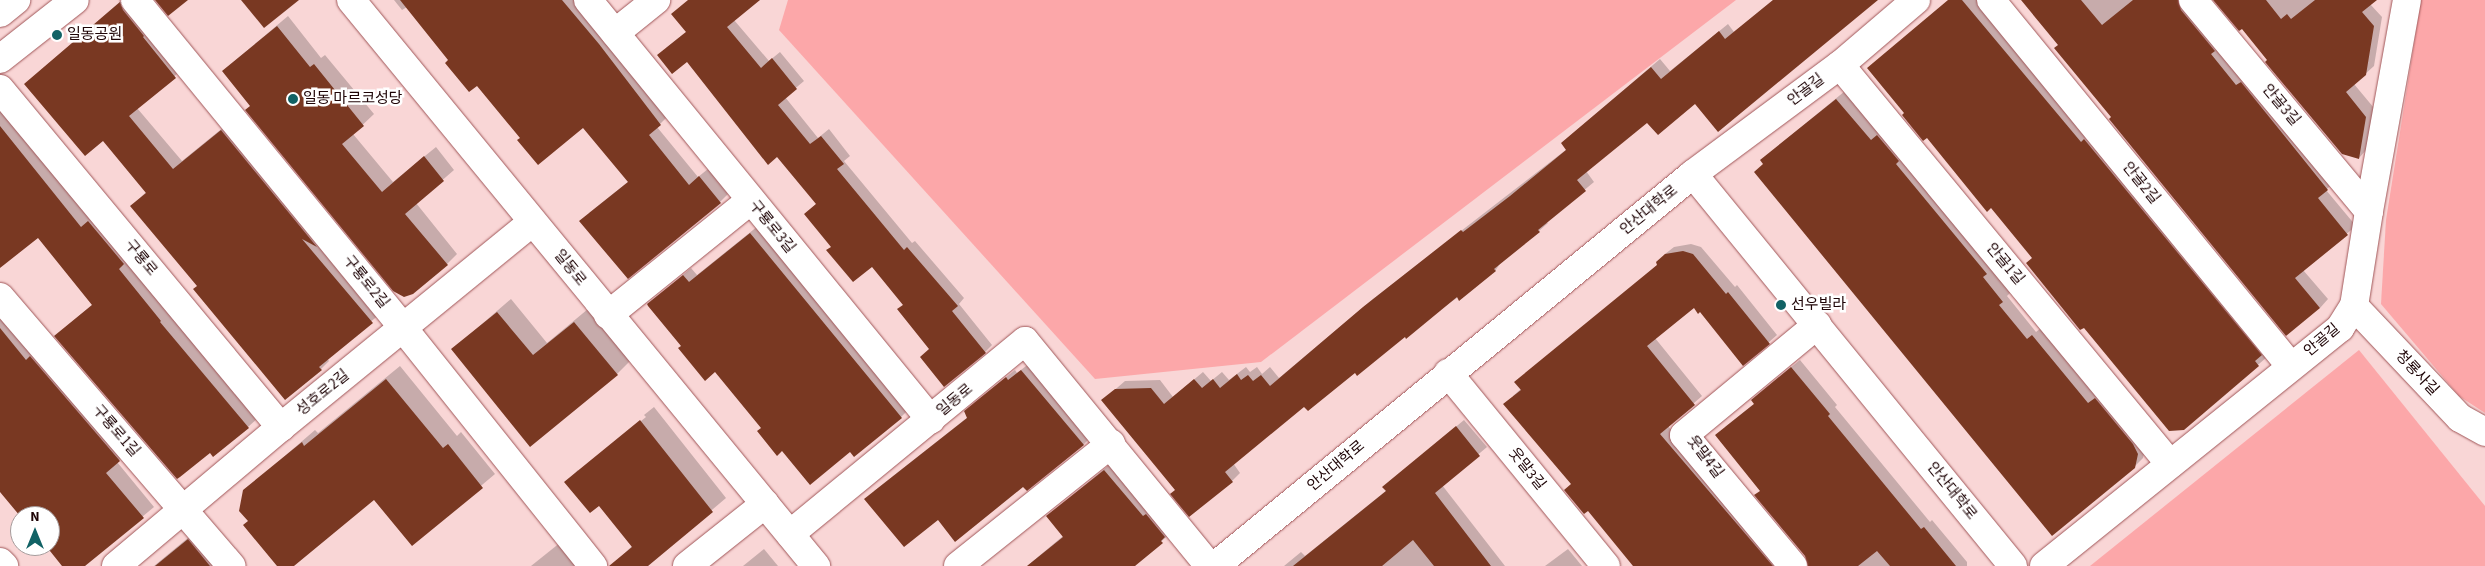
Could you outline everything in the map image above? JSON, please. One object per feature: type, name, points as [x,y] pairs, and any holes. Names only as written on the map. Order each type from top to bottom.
[{"type":"street","points":[[0,59],[75,0]]},
{"type":"street","name":"구룡로2길","points":[[135,0],[404,328],[593,566]]},
{"type":"street","name":"일동로","points":[[351,0],[608,316],[816,566]]},
{"type":"street","name":"구룡로3길","points":[[588,0],[750,201],[931,420]]},
{"type":"street","points":[[615,33],[656,0]]},
{"type":"street","name":"안골길","points":[[1693,174],[1840,65],[1916,0]]},
{"type":"street","name":"안골2길","points":[[1991,0],[2291,366]]},
{"type":"street","name":"안골3길","points":[[2193,0],[2369,211]]},
{"type":"street","name":"안골길","points":[[2044,566],[2340,328],[2354,306],[2407,0]]},
{"type":"street","name":"안골1길","points":[[1840,65],[2170,464]]},
{"type":"street","name":"구룡로","points":[[0,89],[281,426]]},
{"type":"street","name":"안산대학로","points":[[1215,566],[1693,174],[2013,566]]},
{"type":"street","points":[[608,316],[750,201]]},
{"type":"street","name":"성호로2길","points":[[116,566],[281,426],[404,328],[532,222]]},
{"type":"street","name":"구룡로1길","points":[[0,297],[231,566]]},
{"type":"street","name":"청룡사길","points":[[2354,306],[2460,418],[2485,432]]},
{"type":"street","name":"웃말4길","points":[[1793,566],[1684,435],[1817,325]]},
{"type":"street","name":"일동로","points":[[790,534],[1026,341],[1111,444]]},
{"type":"street","name":"웃말3길","points":[[1448,373],[1606,566]]},
{"type":"street","points":[[958,566],[1111,444],[1209,566]]},
{"type":"street","points":[[687,566],[765,504]]},
{"type":"street","points":[[0,562],[4,566]]},
{"type":"shaded area","points":[[788,0],[1736,0],[1261,362],[1095,379],[779,30]]},
{"type":"shaded area","points":[[2421,0],[2485,0],[2485,413],[2459,396],[2381,304],[2386,220]]},
{"type":"shaded area","points":[[2359,350],[2485,506],[2485,566],[2090,566]]},
{"type":"building","points":[[155,0],[188,0],[168,16]]},
{"type":"building","points":[[241,0],[299,0],[264,28]]},
{"type":"building","points":[[400,0],[562,0],[599,44],[661,125],[649,135],[689,185],[699,176],[721,203],[628,279],[579,221],[628,182],[583,128],[538,165],[517,140],[520,138],[477,86],[469,92],[445,63],[448,60]]},
{"type":"building","points":[[688,0],[760,0],[727,27],[761,68],[772,58],[797,89],[778,105],[810,144],[821,136],[844,164],[837,169],[904,250],[907,247],[958,306],[952,311],[986,353],[944,387],[920,357],[929,349],[897,309],[903,305],[872,267],[853,282],[826,250],[831,247],[804,214],[816,204],[777,157],[768,165],[687,62],[672,74],[657,55],[686,32],[671,14]]},
{"type":"building","points":[[1773,0],[1878,0],[1718,132],[1695,104],[1658,135],[1647,123],[1577,180],[1586,191],[1538,230],[1540,232],[1494,269],[1496,271],[1459,301],[1457,297],[1406,339],[1405,337],[1357,376],[1355,373],[1308,411],[1304,407],[1225,472],[1233,482],[1189,517],[1170,494],[1175,490],[1101,400],[1115,389],[1151,388],[1164,404],[1194,379],[1202,388],[1213,379],[1220,388],[1237,374],[1241,380],[1248,375],[1253,381],[1261,375],[1270,386],[1363,307],[1461,230],[1463,232],[1510,196],[1566,150],[1561,143],[1651,67],[1661,79],[1719,31],[1725,39]]},
{"type":"building","points":[[1948,0],[1962,0],[2081,142],[2084,139],[2262,355],[2255,361],[2259,366],[2184,430],[2169,431],[2084,328],[2080,330],[2026,263],[2032,258],[1991,208],[1987,212],[1927,138],[1923,141],[1902,115],[1904,113],[1867,68]]},
{"type":"building","points":[[2021,0],[2081,0],[2102,25],[2133,0],[2178,0],[2181,10],[2215,51],[2211,54],[2236,85],[2241,82],[2328,190],[2318,198],[2348,235],[2295,278],[2320,308],[2286,336],[2109,119],[2111,117],[2054,48],[2058,45]]},
{"type":"building","points":[[2213,0],[2266,0],[2281,19],[2287,14],[2291,19],[2315,0],[2377,0],[2362,12],[2374,26],[2366,75],[2346,92],[2366,117],[2359,159],[2342,154],[2265,62],[2267,60],[2242,29],[2239,31]]},
{"type":"building","points":[[120,2],[123,10],[176,78],[129,116],[173,169],[221,130],[317,247],[302,239],[373,323],[319,367],[322,370],[285,400],[193,289],[197,286],[130,206],[146,193],[103,141],[85,156],[24,84]]},
{"type":"building","points":[[277,26],[310,67],[314,64],[364,126],[342,144],[382,192],[424,156],[444,181],[405,214],[448,265],[413,294],[404,297],[393,291],[245,110],[250,106],[222,71]]},
{"type":"building","points":[[1836,99],[1871,140],[1877,135],[1899,161],[1896,164],[1987,274],[1983,277],[2003,302],[1999,305],[2027,339],[2032,335],[2088,403],[2095,398],[2133,444],[2138,454],[2135,468],[2052,536],[1754,172],[1763,164],[1760,160]]},
{"type":"building","points":[[0,126],[81,227],[88,221],[124,264],[119,269],[160,322],[249,428],[213,457],[210,453],[177,479],[54,336],[92,305],[38,238],[0,268]]},
{"type":"building","points":[[750,233],[902,418],[854,457],[850,452],[810,485],[782,451],[777,456],[757,431],[761,428],[715,372],[705,381],[678,348],[681,346],[647,304],[683,275],[689,282]]},
{"type":"building","points":[[1683,251],[1693,254],[1726,294],[1728,292],[1770,344],[1743,366],[1700,312],[1698,314],[1694,308],[1647,346],[1695,405],[1660,434],[1773,566],[1633,566],[1588,511],[1584,514],[1564,490],[1571,484],[1503,404],[1521,390],[1514,382],[1657,265],[1656,262],[1665,254]]},
{"type":"building","points":[[497,312],[533,355],[574,322],[618,375],[530,447],[451,349]]},
{"type":"building","points":[[0,328],[26,360],[30,356],[120,461],[106,473],[144,518],[85,566],[62,566],[54,556],[60,556],[60,506],[12,506],[0,492]]},
{"type":"building","points":[[1791,367],[1830,414],[1828,416],[1921,529],[1924,527],[1956,566],[1890,566],[1877,551],[1858,566],[1808,566],[1805,556],[1754,495],[1760,491],[1715,435],[1754,404],[1751,400]]},
{"type":"building","points":[[1021,370],[1084,445],[1027,491],[1023,487],[955,542],[938,520],[904,547],[864,499],[967,418],[964,411],[1006,377],[1008,380]]},
{"type":"building","points":[[386,379],[443,448],[448,444],[483,488],[412,546],[374,500],[294,566],[277,566],[243,525],[248,521],[239,511],[243,490],[302,442],[304,446]]},
{"type":"building","points":[[640,420],[713,512],[648,566],[609,566],[632,547],[599,506],[590,513],[564,482]]},
{"type":"building","points":[[1456,426],[1480,456],[1435,493],[1491,566],[1434,566],[1413,540],[1382,566],[1293,566],[1386,491],[1382,487]]},
{"type":"building","points":[[1104,470],[1143,516],[1146,514],[1165,537],[1161,541],[1163,543],[1135,566],[1027,566],[1063,537],[1046,516]]},
{"type":"building","points":[[188,539],[210,566],[155,566]]},
{"type":"place","name":"일동공원","points":[[57,35]]},
{"type":"place","name":"일동 마르코성당","points":[[293,99]]},
{"type":"place","name":"선우빌라","points":[[1781,305]]}]
